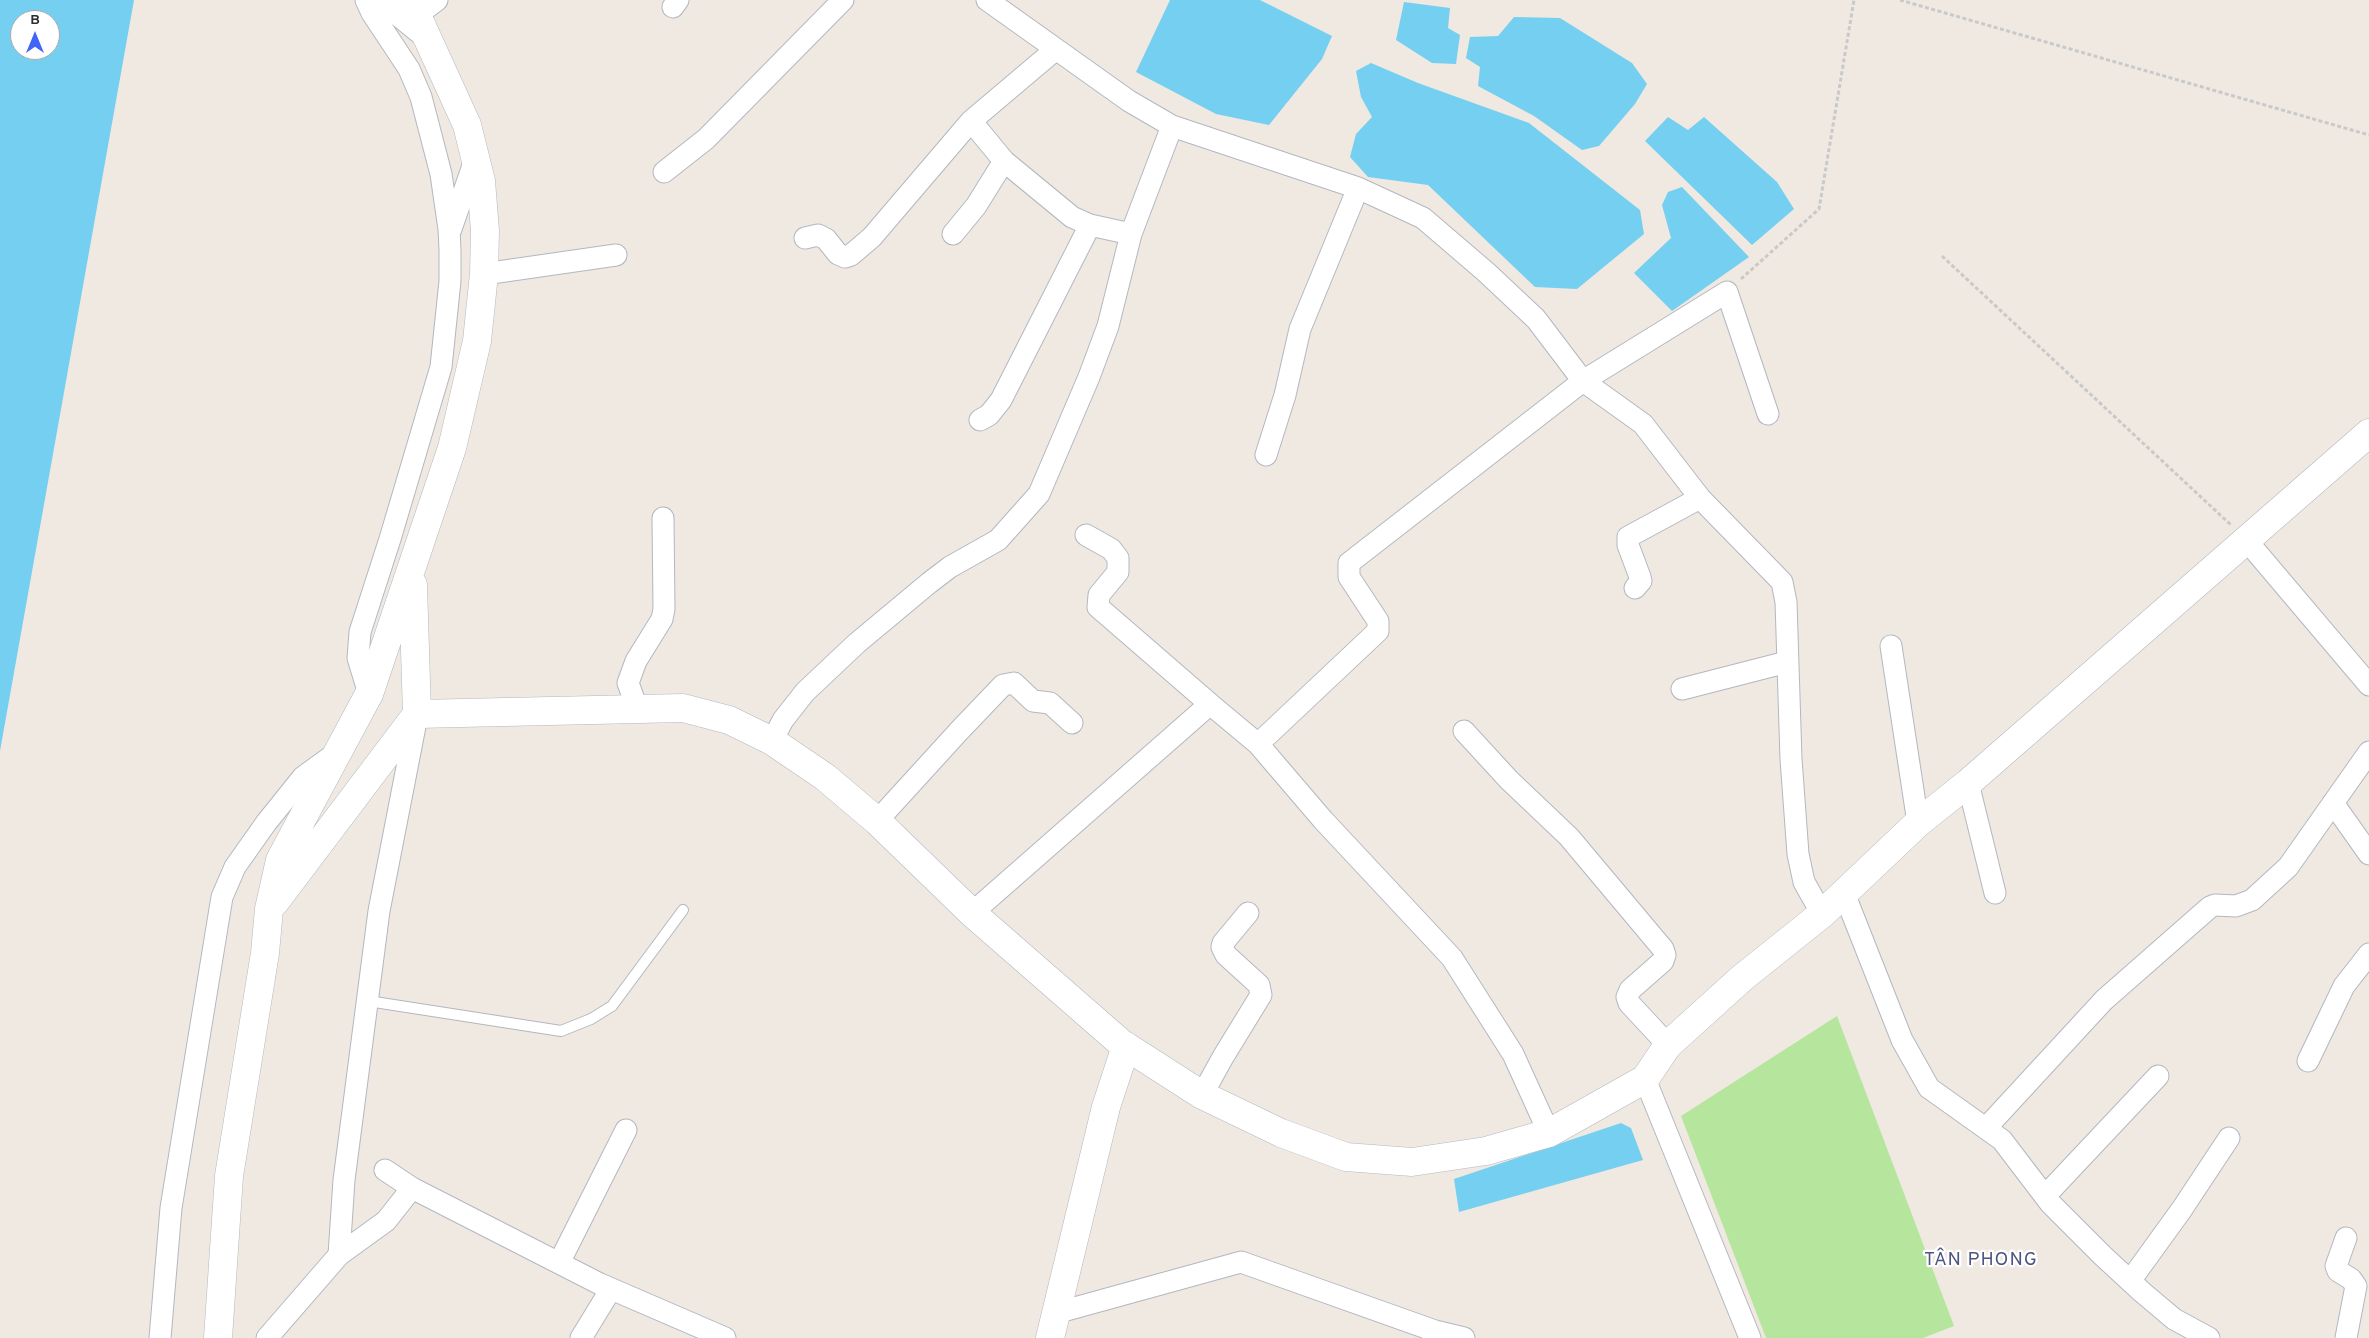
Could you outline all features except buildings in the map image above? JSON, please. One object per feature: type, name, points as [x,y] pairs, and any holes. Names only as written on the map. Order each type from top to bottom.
[{"type":"street","points":[[366,0],[372,13],[409,69],[421,97],[442,174],[450,234],[450,281],[441,367],[402,502],[360,632],[358,658],[369,694]]},
{"type":"street","points":[[379,0],[427,39]]},
{"type":"street","points":[[664,172],[706,139],[843,0]]},
{"type":"street","points":[[987,0],[1129,101],[1172,126],[1358,188],[1423,218],[1472,260],[1536,320],[1583,381],[1643,424],[1700,498],[1782,582],[1786,602],[1787,662],[1798,854],[1804,882],[1822,914]]},
{"type":"street","points":[[218,1338],[229,1176],[265,953],[270,909],[280,860],[369,694],[452,448],[477,341],[484,274],[485,231],[481,181],[467,125],[427,39],[421,5]]},
{"type":"street","points":[[805,238],[818,235],[826,239],[838,254],[845,258],[851,255],[872,237],[971,121],[1055,50]]},
{"type":"street","points":[[971,121],[1004,161],[1072,217],[1090,226],[1131,234]]},
{"type":"street","points":[[772,741],[783,720],[805,692],[857,643],[943,572],[998,540],[1039,494],[1089,377],[1108,326],[1131,234],[1172,126]]},
{"type":"street","points":[[450,234],[476,157]]},
{"type":"street","points":[[954,234],[976,206],[1004,161]]},
{"type":"street","points":[[1266,455],[1285,395],[1300,329],[1358,188]]},
{"type":"street","points":[[980,420],[989,415],[1001,400],[1090,226]]},
{"type":"street","points":[[484,274],[616,255]]},
{"type":"street","points":[[1258,744],[1378,631],[1378,622],[1349,576],[1349,563],[1583,381],[1726,292],[1768,414]]},
{"type":"street","points":[[417,714],[683,708],[729,720],[772,741],[824,777],[877,821],[972,913],[1126,1046],[1202,1095],[1281,1133],[1346,1157],[1412,1162],[1486,1151],[1549,1132],[1645,1079],[1668,1045],[1742,978],[1822,914],[1918,823],[1968,783],[2369,433]]},
{"type":"street","points":[[1635,588],[1641,581],[1628,544],[1628,537],[1700,498]]},
{"type":"street","points":[[638,708],[628,683],[636,661],[662,619],[664,609],[663,518]]},
{"type":"street","points":[[1086,535],[1111,549],[1118,558],[1118,572],[1099,595],[1098,607],[1258,744],[1323,820],[1452,958],[1513,1054],[1549,1132]]},
{"type":"street","points":[[2247,541],[2369,685]]},
{"type":"street","points":[[339,1256],[344,1180],[379,910],[417,714],[412,569]]},
{"type":"street","points":[[1891,646],[1918,823]]},
{"type":"street","points":[[1682,688],[1787,662]]},
{"type":"street","points":[[877,821],[1003,685],[1014,683],[1033,701],[1050,703],[1072,723]]},
{"type":"street","points":[[972,913],[1210,704]]},
{"type":"street","points":[[270,909],[417,714]]},
{"type":"street","points":[[1464,731],[1568,837],[1663,949],[1665,955],[1663,961],[1630,990],[1627,997],[1629,1004],[1668,1045]]},
{"type":"street","points":[[160,1338],[171,1208],[222,897],[235,867],[266,823],[303,777],[340,750]]},
{"type":"street","points":[[1986,1128],[2104,1000],[2210,908],[2215,905],[2236,906],[2252,900],[2288,867],[2369,752]]},
{"type":"street","points":[[1968,783],[1995,893]]},
{"type":"street","points":[[2333,803],[2369,854]]},
{"type":"street","points":[[1844,893],[1902,1040],[1929,1088],[2002,1140],[2045,1196],[2102,1256],[2174,1319],[2209,1338]]},
{"type":"street","points":[[1202,1095],[1261,995],[1259,986],[1226,955],[1222,947],[1248,913]]},
{"type":"street","points":[[2308,1061],[2344,986],[2369,954]]},
{"type":"street","points":[[1053,1325],[1106,1107],[1126,1046]]},
{"type":"street","points":[[2045,1196],[2158,1076]]},
{"type":"street","points":[[1645,1079],[1750,1338]]},
{"type":"street","points":[[559,1263],[626,1130]]},
{"type":"street","points":[[2130,1281],[2182,1209],[2229,1138]]},
{"type":"street","points":[[385,1170],[412,1188],[611,1289],[725,1338]]},
{"type":"street","points":[[267,1338],[339,1256],[386,1221],[412,1188]]},
{"type":"street","points":[[2346,1238],[2336,1266],[2338,1271],[2352,1279],[2356,1286],[2346,1338]]},
{"type":"street","points":[[1053,1325],[1241,1262],[1435,1331],[1464,1338]]},
{"type":"street","points":[[581,1338],[611,1289]]},
{"type":"lane","points":[[368,1002],[561,1031],[591,1020],[612,1006],[683,910]]},
{"type":"path","points":[[1726,292],[1819,210],[1854,0]]},
{"type":"path","points":[[1900,0],[2369,135]]},
{"type":"path","points":[[1942,256],[2247,541]]},
{"type":"green space","points":[[1837,1016],[1954,1326],[1923,1338],[1766,1338],[1681,1116]]},
{"type":"water","points":[[0,0],[134,0],[0,751]]},
{"type":"water","points":[[1170,0],[1260,0],[1332,36],[1322,59],[1269,125],[1216,114],[1136,72]]},
{"type":"water","points":[[1404,2],[1450,8],[1448,28],[1460,35],[1456,64],[1432,63],[1396,40]]},
{"type":"water","points":[[1514,17],[1560,18],[1632,63],[1647,84],[1635,104],[1599,146],[1582,150],[1534,116],[1478,86],[1480,67],[1466,58],[1470,37],[1498,36]]},
{"type":"water","points":[[1371,63],[1418,83],[1529,123],[1640,210],[1644,234],[1577,289],[1535,287],[1428,185],[1368,177],[1350,157],[1356,134],[1372,117],[1361,97],[1356,71]]},
{"type":"water","points":[[1668,117],[1688,130],[1704,117],[1777,182],[1794,209],[1752,245],[1645,141]]},
{"type":"water","points":[[1682,187],[1749,257],[1672,311],[1634,273],[1671,238],[1662,205],[1668,192]]},
{"type":"water","points":[[1621,1123],[1631,1128],[1643,1160],[1459,1212],[1454,1179]]},
{"type":"district","name":"TÂN PHONG","points":[[1981,1261]]}]
